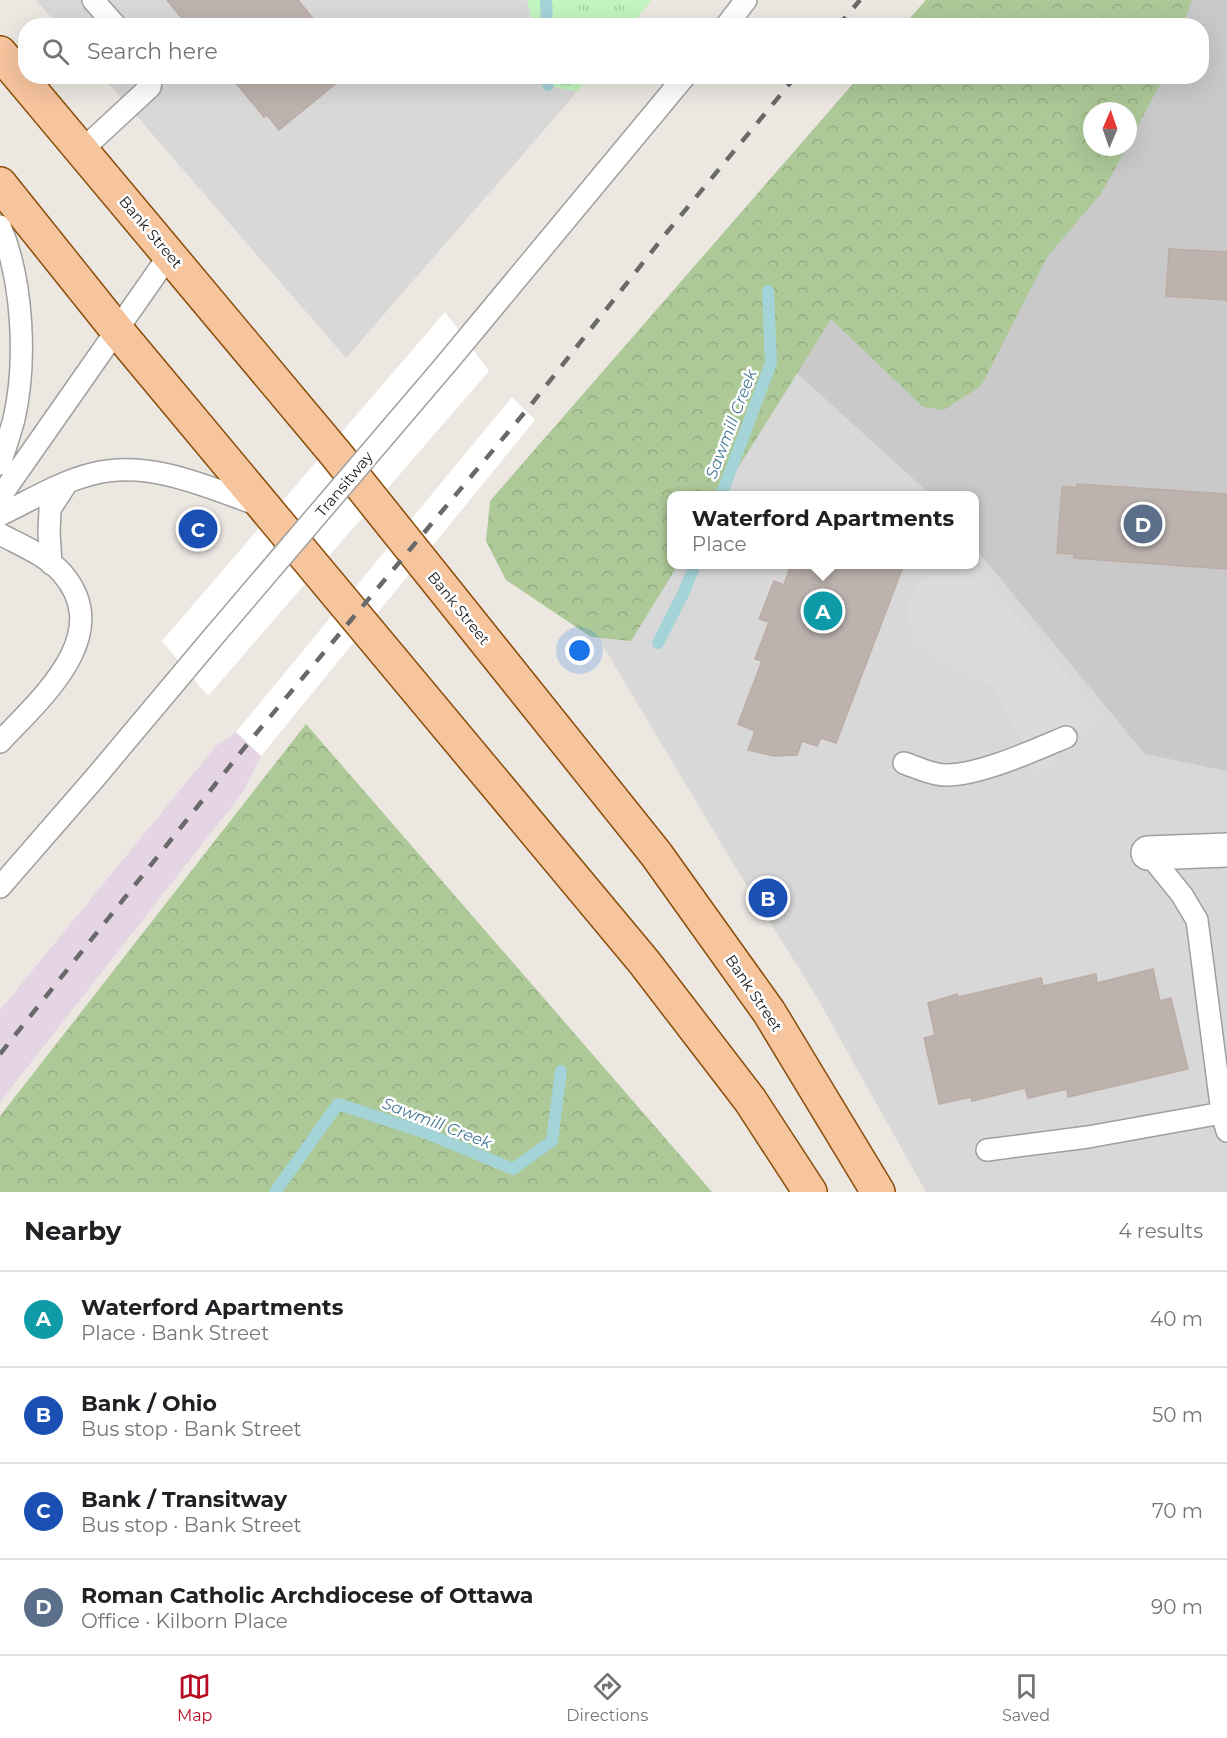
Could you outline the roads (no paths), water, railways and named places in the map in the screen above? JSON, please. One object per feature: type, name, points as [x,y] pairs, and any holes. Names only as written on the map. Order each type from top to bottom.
[{"type":"main road","name":"Bank Street","points":[[0,53],[18,74]]},
{"type":"main road","name":"Bank Street","points":[[26,84],[335,453],[656,854],[769,1012],[878,1192]]},
{"type":"main road","points":[[0,184],[116,329],[644,962],[750,1100],[810,1192]]},
{"type":"street","points":[[1148,853],[1227,850]]},
{"type":"lane","points":[[93,0],[109,18]]},
{"type":"lane","points":[[732,18],[746,0]]},
{"type":"lane","points":[[82,150],[151,84]]},
{"type":"lane","name":"Transitway","points":[[0,887],[446,364],[678,84]]},
{"type":"lane","points":[[0,226],[13,270],[21,345],[14,418],[0,464]]},
{"type":"lane","points":[[0,497],[170,254]]},
{"type":"lane","points":[[0,516],[68,483],[93,474],[150,471],[267,508]]},
{"type":"lane","points":[[51,564],[50,509],[68,483]]},
{"type":"lane","points":[[0,534],[41,557],[61,572],[75,591],[81,615],[80,634],[71,658],[54,683],[0,742]]},
{"type":"lane","points":[[904,763],[944,776],[972,771],[1014,758],[1066,737]]},
{"type":"lane","points":[[987,1150],[1224,1122],[1197,920],[1182,895],[1148,853]]},
{"type":"waterway","name":"Sawmill Creek","points":[[546,0],[547,18]]},
{"type":"waterway","name":"Sawmill Creek","points":[[723,491],[771,363],[768,291]]},
{"type":"waterway","name":"Sawmill Creek","points":[[658,643],[693,569]]},
{"type":"waterway","name":"Sawmill Creek","points":[[275,1192],[338,1104],[426,1133],[513,1169],[552,1141],[561,1071]]},
{"type":"railway","points":[[845,18],[860,0]]},
{"type":"railway","points":[[0,1054],[249,742],[530,406],[668,231],[789,84]]},
{"type":"place","name":"Roman Catholic Archdiocese of Ottawa","points":[[1143,524]]},
{"type":"place","name":"Bank / Transitway","points":[[198,529]]},
{"type":"place","name":"Waterford Apartments","points":[[823,611]]},
{"type":"place","name":"Bank / Ohio","points":[[768,898]]}]
